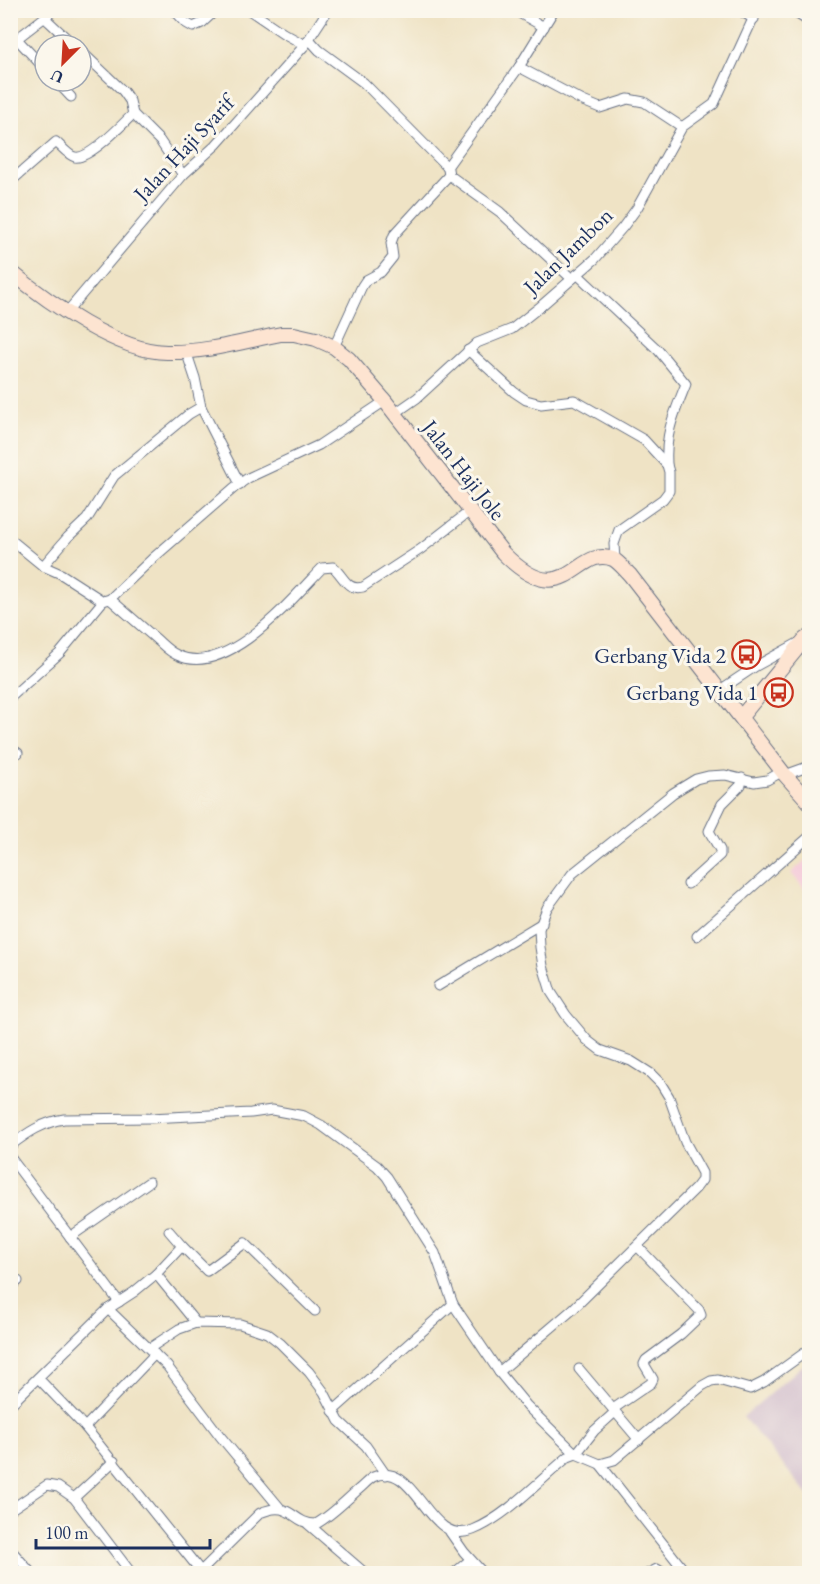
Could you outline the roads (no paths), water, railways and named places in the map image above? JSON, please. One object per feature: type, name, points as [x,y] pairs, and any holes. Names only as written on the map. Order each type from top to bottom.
[{"type":"main road","name":"Jalan Haji Jole","points":[[10,271],[67,312],[97,330],[150,351],[186,351],[280,334],[304,336],[334,347],[349,359],[385,402],[513,563],[537,579],[550,581],[599,558],[615,560]]},
{"type":"main road","points":[[615,560],[630,575],[784,773],[810,802]]},
{"type":"main road","points":[[741,717],[807,638]]},
{"type":"street","points":[[33,58],[14,41],[54,10]]},
{"type":"street","points":[[174,10],[193,27],[202,23],[216,10]]},
{"type":"street","points":[[249,10],[283,33],[307,42],[364,83],[448,171],[500,212],[658,350],[686,384],[666,442],[669,490],[663,499],[619,530],[614,544],[615,560]]},
{"type":"street","name":"Jalan Haji Syarif","points":[[67,312],[183,175],[216,145],[307,42],[328,10]]},
{"type":"street","points":[[514,10],[544,27]]},
{"type":"street","points":[[334,347],[362,285],[366,280],[381,272],[393,257],[391,243],[394,235],[448,171],[519,68],[554,10]]},
{"type":"street","points":[[739,10],[755,14]]},
{"type":"street","points":[[791,10],[810,22]]},
{"type":"street","name":"Jalan Jambon","points":[[394,414],[417,398],[477,343],[512,328],[575,276],[623,227],[637,208],[682,127],[714,104],[755,14]]},
{"type":"street","points":[[45,18],[61,33]]},
{"type":"street","points":[[93,62],[123,91],[133,114],[160,141],[183,175]]},
{"type":"street","points":[[519,68],[600,108],[628,99],[644,102],[682,127]]},
{"type":"street","points":[[67,93],[71,97]]},
{"type":"street","points":[[10,182],[56,142],[73,157],[80,157],[105,140],[133,114]]},
{"type":"street","points":[[468,350],[526,400],[541,404],[574,400],[644,440],[667,465]]},
{"type":"street","points":[[186,351],[201,407],[240,484]]},
{"type":"street","points":[[10,698],[60,653],[106,600],[240,484],[267,468],[319,445],[385,402]]},
{"type":"street","points":[[43,566],[87,519],[114,476],[189,414],[201,407]]},
{"type":"street","points":[[10,539],[43,566],[106,600],[174,654],[196,661],[221,655],[261,628],[281,612],[322,568],[333,567],[349,587],[355,589],[363,587],[421,549],[470,511]]},
{"type":"street","points":[[720,690],[756,666],[807,638]]},
{"type":"street","points":[[499,1372],[572,1310],[638,1247],[702,1180],[702,1173],[685,1142],[675,1112],[661,1084],[640,1066],[600,1050],[587,1040],[557,1003],[543,966],[540,947],[539,929],[547,908],[572,874],[673,794],[696,779],[725,775],[754,782],[810,766]]},
{"type":"street","points":[[688,884],[720,855],[720,850],[709,831],[722,804],[741,785],[742,778]]},
{"type":"street","points":[[697,936],[810,836]]},
{"type":"street","points":[[438,986],[542,923]]},
{"type":"street","points":[[10,1146],[43,1125],[64,1119],[150,1118],[273,1110],[304,1116],[321,1125],[377,1166],[387,1178],[435,1253],[453,1304],[499,1372],[527,1406],[576,1454],[600,1464],[687,1574]]},
{"type":"street","points":[[10,1157],[119,1302]]},
{"type":"street","points":[[70,1237],[149,1182]]},
{"type":"street","points":[[169,1232],[207,1271],[245,1244],[315,1311]]},
{"type":"street","points":[[10,1405],[108,1309],[156,1274],[182,1246]]},
{"type":"street","points":[[450,1532],[472,1530],[485,1524],[568,1457],[576,1454],[614,1411],[651,1383],[653,1379],[645,1365],[646,1360],[701,1315],[699,1310],[638,1247]]},
{"type":"street","points":[[156,1274],[196,1323]]},
{"type":"street","points":[[333,1412],[453,1304]]},
{"type":"street","points":[[108,1309],[153,1351],[280,1508],[308,1524],[366,1574]]},
{"type":"street","points":[[85,1427],[153,1351],[179,1329],[196,1323],[240,1324],[267,1333],[309,1372],[324,1392],[333,1412],[366,1446],[386,1475]]},
{"type":"street","points":[[600,1464],[614,1460],[702,1386],[718,1380],[750,1389],[764,1382],[810,1349]]},
{"type":"street","points":[[579,1369],[639,1440]]},
{"type":"street","points":[[38,1378],[114,1461],[201,1573],[255,1517],[270,1508],[280,1508]]},
{"type":"street","points":[[74,1498],[114,1461]]},
{"type":"street","points":[[308,1524],[316,1524],[324,1520],[373,1477],[386,1475],[397,1479],[414,1491],[441,1527],[450,1532],[470,1560],[484,1574]]},
{"type":"street","points":[[10,1510],[47,1485],[58,1487],[74,1498],[132,1574]]},
{"type":"street","points":[[10,1549],[32,1574]]},
{"type":"street","points":[[453,1574],[470,1560]]},
{"type":"street","points":[[647,1574],[657,1569],[665,1574]]},
{"type":"place","name":"Gerbang Vida 2","points":[[747,655]]},
{"type":"place","name":"Gerbang Vida 1","points":[[779,692]]}]
